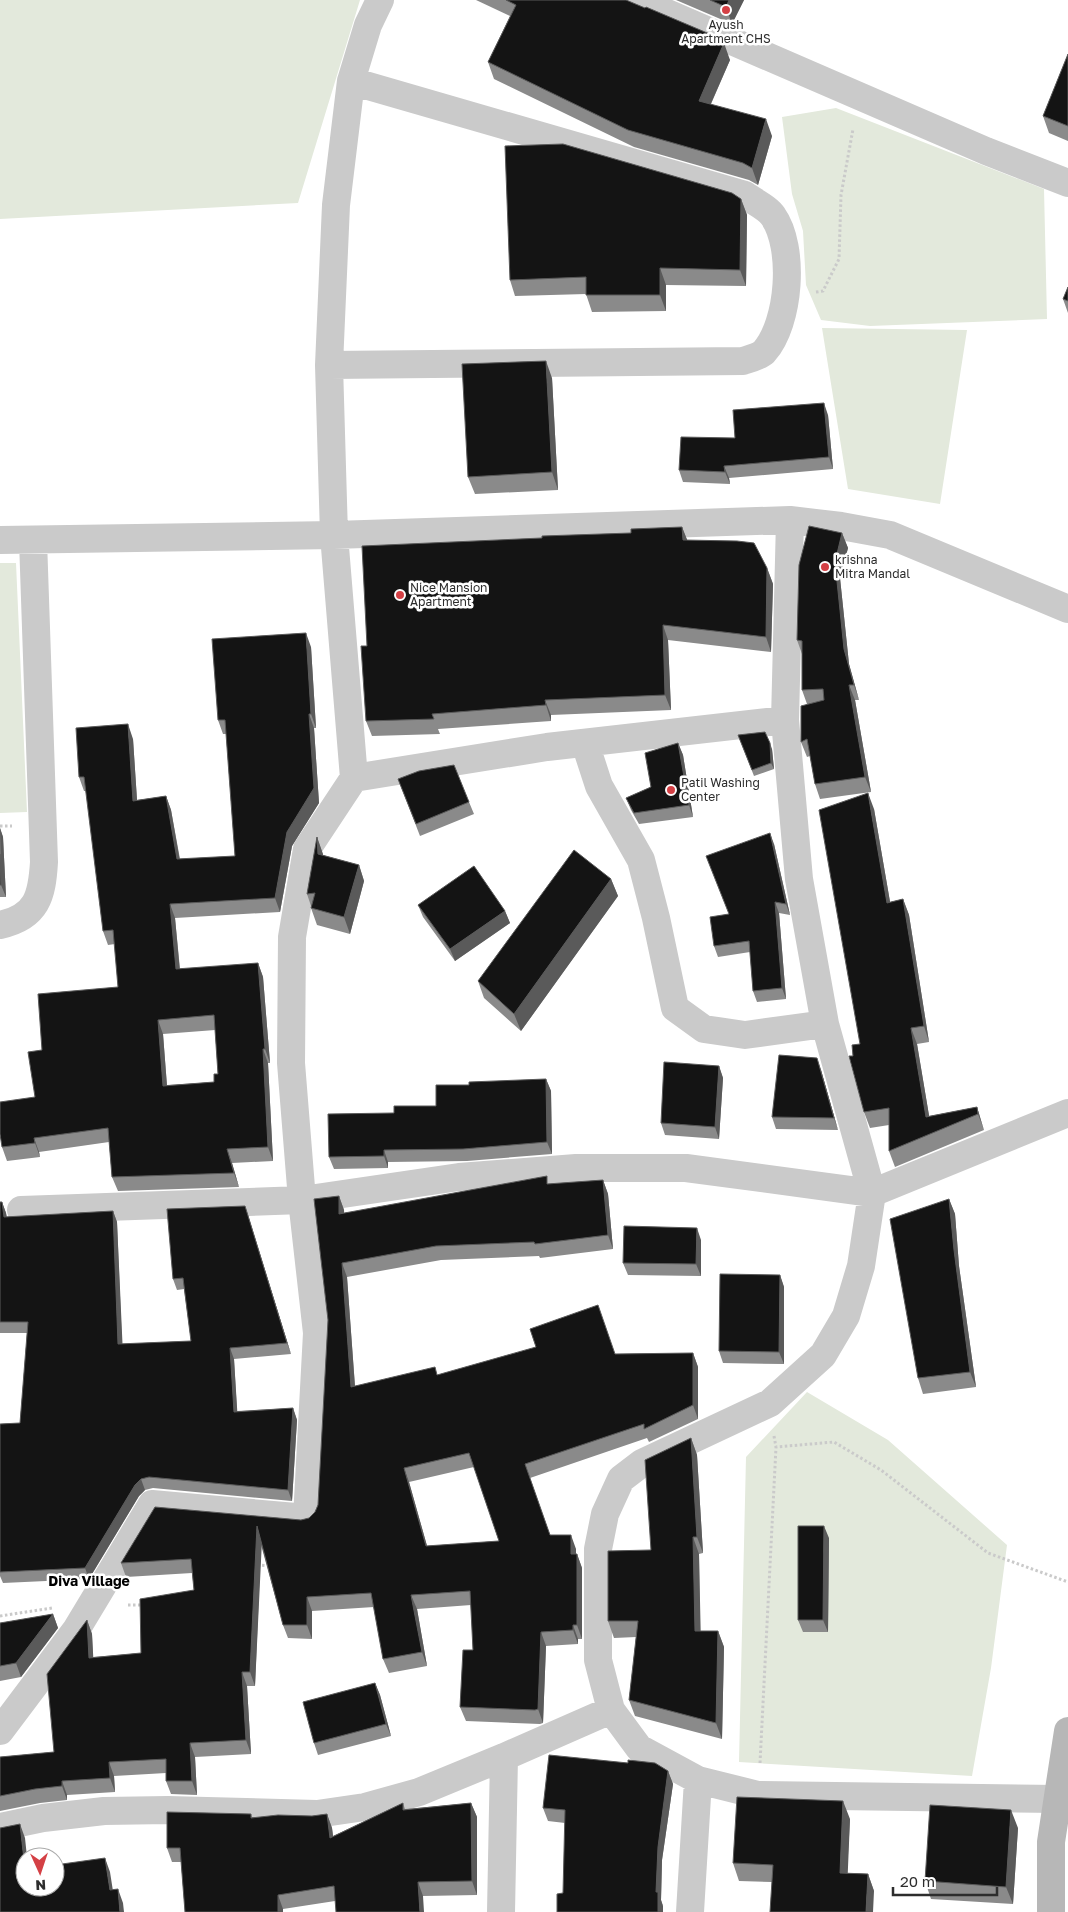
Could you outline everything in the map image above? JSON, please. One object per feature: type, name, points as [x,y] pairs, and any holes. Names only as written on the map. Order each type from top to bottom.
[{"type":"street","points":[[0,1731],[76,1630],[152,1504],[307,1518],[317,1333],[302,1200],[291,1063],[292,937],[307,849],[354,778],[334,535],[329,365],[336,205],[351,81],[368,25],[380,0]]},
{"type":"street","points":[[638,0],[986,151],[1068,183]]},
{"type":"street","points":[[329,365],[743,361],[763,353],[780,325],[787,287],[784,241],[773,214],[745,195],[351,81]]},
{"type":"street","points":[[790,520],[785,720],[800,879],[825,1024],[872,1193],[861,1266],[846,1316],[823,1355],[770,1403],[642,1463],[621,1479],[605,1514],[598,1549],[598,1660],[611,1710],[639,1748],[698,1780],[758,1796],[1058,1799]]},
{"type":"street","points":[[0,540],[334,535],[790,520],[841,526],[890,535],[1068,609]]},
{"type":"street","points":[[0,925],[14,922],[31,910],[42,889],[44,862],[33,540]]},
{"type":"street","points":[[354,778],[547,746],[785,720]]},
{"type":"street","points":[[585,743],[599,786],[641,860],[656,918],[675,1008],[704,1029],[745,1035],[825,1024]]},
{"type":"street","points":[[21,1210],[302,1200],[459,1177],[576,1168],[686,1168],[872,1193],[1068,1113]]},
{"type":"street","points":[[0,1827],[43,1818],[104,1811],[168,1810],[317,1814],[365,1807],[419,1792],[611,1710]]},
{"type":"street","points":[[1051,1912],[1051,1842],[1068,1732]]},
{"type":"street","points":[[500,1912],[504,1757]]},
{"type":"street","points":[[690,1912],[698,1780]]},
{"type":"path","points":[[785,298],[823,291],[839,258],[841,195],[859,96]]},
{"type":"path","points":[[758,1796],[776,1447],[770,1403]]},
{"type":"path","points":[[776,1447],[834,1442],[881,1470],[988,1553],[1068,1582]]},
{"type":"path","points":[[249,1568],[256,1565],[274,1566]]},
{"type":"path","points":[[120,1604],[145,1605]]},
{"type":"path","points":[[0,1616],[58,1607]]},
{"type":"shaded area","points":[[0,0],[360,0],[298,203],[0,219]]},
{"type":"shaded area","points":[[836,108],[1044,189],[1047,319],[870,326],[821,320],[806,285],[803,231],[792,194],[782,117]]},
{"type":"shaded area","points":[[822,328],[967,330],[940,504],[848,489]]},
{"type":"shaded area","points":[[0,563],[16,563],[27,812],[0,813]]},
{"type":"shaded area","points":[[807,1392],[888,1440],[1007,1545],[991,1668],[972,1776],[739,1762],[746,1457]]},
{"type":"building","points":[[506,0],[626,0],[712,35],[711,37],[724,43],[699,101],[766,119],[752,168],[743,163],[628,130],[488,62],[516,5]]},
{"type":"building","points":[[710,0],[729,0],[726,7]]},
{"type":"building","points":[[1068,54],[1068,126],[1043,116]]},
{"type":"building","points":[[563,144],[732,193],[741,199],[740,270],[660,268],[660,295],[586,295],[586,277],[510,280],[505,146]]},
{"type":"building","points":[[1068,287],[1068,301],[1063,299]]},
{"type":"building","points":[[546,361],[552,472],[468,477],[462,364]]},
{"type":"building","points":[[824,403],[829,457],[724,466],[725,472],[679,470],[681,437],[735,438],[733,410]]},
{"type":"building","points":[[809,526],[842,533],[835,562],[844,649],[854,685],[849,685],[865,777],[815,784],[807,739],[801,742],[801,706],[824,700],[823,689],[802,690],[802,641],[797,640],[799,565]]},
{"type":"building","points":[[682,527],[683,540],[754,543],[767,568],[766,637],[663,625],[665,695],[545,700],[546,705],[432,714],[434,719],[366,721],[361,646],[367,646],[362,546],[631,533],[631,529]]},
{"type":"building","points":[[306,633],[314,788],[287,832],[275,898],[170,904],[176,969],[258,963],[265,1049],[263,1049],[268,1147],[227,1149],[234,1173],[112,1177],[108,1128],[34,1138],[35,1143],[2,1147],[0,1102],[35,1097],[28,1052],[42,1050],[38,994],[118,987],[113,930],[103,931],[84,777],[79,777],[76,728],[128,724],[133,801],[166,796],[177,859],[235,856],[225,720],[218,720],[212,639]],"holes":[[[214,1015],[218,1074],[214,1074],[214,1082],[163,1086],[158,1020]]]},
{"type":"building","points":[[765,732],[770,743],[771,763],[752,770],[738,735]]},
{"type":"building","name":"Patil Washing Center","points":[[678,743],[689,805],[634,813],[626,798],[651,787],[645,753]]},
{"type":"building","points":[[454,765],[469,802],[416,824],[398,779],[419,771]]},
{"type":"building","points":[[868,793],[887,903],[903,899],[924,1026],[911,1028],[926,1117],[977,1107],[978,1114],[889,1151],[889,1108],[864,1112],[849,1056],[853,1056],[852,1045],[860,1044],[819,810]]},
{"type":"building","points":[[770,833],[786,904],[775,902],[782,988],[753,991],[749,941],[714,946],[710,917],[729,914],[706,856]]},
{"type":"building","points":[[317,837],[318,854],[359,865],[344,917],[311,908],[315,893],[307,894]]},
{"type":"building","points":[[574,850],[611,879],[514,1014],[478,981]]},
{"type":"building","points":[[474,866],[505,911],[450,949],[418,905]]},
{"type":"building","points":[[779,1055],[817,1058],[834,1118],[772,1117]]},
{"type":"building","points":[[664,1062],[719,1066],[715,1127],[661,1123]]},
{"type":"building","points":[[546,1079],[547,1142],[463,1149],[384,1150],[384,1156],[329,1157],[328,1114],[394,1113],[394,1106],[436,1106],[436,1085],[469,1085],[469,1082]]},
{"type":"building","points":[[547,1176],[547,1184],[603,1180],[608,1235],[535,1244],[534,1242],[436,1246],[342,1263],[351,1387],[435,1367],[437,1375],[536,1347],[530,1329],[598,1305],[615,1354],[693,1353],[693,1405],[644,1429],[644,1424],[525,1464],[550,1535],[571,1535],[571,1554],[577,1554],[577,1625],[573,1625],[573,1630],[541,1632],[538,1709],[460,1707],[463,1650],[473,1650],[470,1591],[411,1595],[422,1652],[383,1659],[371,1593],[307,1597],[307,1625],[283,1625],[257,1526],[250,1672],[242,1672],[246,1740],[190,1743],[192,1781],[166,1781],[166,1759],[109,1762],[110,1778],[62,1781],[62,1786],[0,1796],[0,1757],[54,1752],[47,1674],[87,1620],[89,1658],[141,1653],[140,1599],[194,1590],[191,1559],[121,1563],[155,1507],[301,1520],[309,1518],[315,1512],[318,1505],[328,1320],[314,1199],[339,1196],[339,1214]],"holes":[[[469,1453],[499,1541],[426,1546],[404,1468]]]},
{"type":"building","points":[[949,1199],[970,1372],[918,1378],[890,1219]]},
{"type":"building","points":[[0,1202],[2,1202],[4,1217],[113,1211],[118,1344],[191,1341],[183,1278],[173,1279],[167,1209],[245,1206],[287,1343],[230,1348],[234,1412],[293,1408],[288,1490],[149,1477],[141,1479],[135,1485],[85,1568],[0,1572],[0,1424],[20,1423],[28,1322],[0,1322]]},
{"type":"building","points":[[624,1226],[697,1228],[696,1264],[623,1263]]},
{"type":"building","points":[[720,1274],[780,1275],[779,1352],[719,1351]]},
{"type":"building","points":[[691,1438],[697,1537],[693,1537],[695,1631],[718,1631],[716,1723],[629,1700],[638,1621],[608,1621],[608,1551],[651,1550],[645,1460]]},
{"type":"building","points":[[798,1526],[824,1526],[823,1620],[798,1620]]},
{"type":"building","points":[[53,1614],[16,1663],[0,1666],[0,1623]]},
{"type":"building","points":[[375,1683],[386,1724],[314,1743],[303,1702]]},
{"type":"building","points":[[549,1755],[628,1763],[628,1760],[655,1763],[668,1771],[658,1847],[656,1892],[658,1892],[658,1912],[557,1912],[557,1894],[563,1893],[565,1810],[543,1808]]},
{"type":"building","points":[[737,1797],[843,1801],[840,1873],[868,1874],[866,1912],[770,1912],[773,1865],[733,1863]]},
{"type":"building","points":[[403,1803],[403,1810],[471,1803],[472,1881],[418,1882],[420,1912],[336,1912],[334,1886],[278,1895],[278,1912],[185,1912],[180,1848],[167,1848],[167,1812],[251,1814],[251,1818],[278,1815],[312,1816],[327,1814],[330,1838]]},
{"type":"building","points":[[930,1805],[1011,1810],[1006,1887],[925,1881]]},
{"type":"building","points":[[20,1824],[23,1847],[15,1847],[15,1897],[65,1897],[65,1864],[105,1858],[110,1890],[118,1889],[120,1912],[0,1912],[0,1828]]},
{"type":"place","name":"Ayush Apartment CHS","points":[[726,10]]},
{"type":"place","name":"krishna Mitra Mandal","points":[[825,567]]},
{"type":"place","name":"Nice Mansion Apartment","points":[[400,595]]},
{"type":"place","name":"Patil Washing Center","points":[[671,790]]},
{"type":"district","name":"Diva Village","points":[[89,1581]]}]
